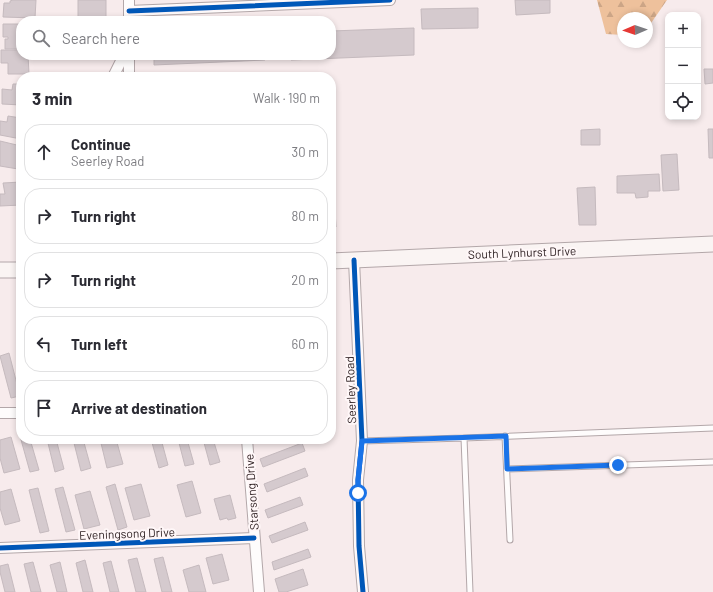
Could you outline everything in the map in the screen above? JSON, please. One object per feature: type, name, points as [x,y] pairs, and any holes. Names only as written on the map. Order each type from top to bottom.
[{"type":"main road","name":"South Lynhurst Drive","points":[[336,260],[713,244]]},
{"type":"main road","points":[[0,270],[16,270]]},
{"type":"street","points":[[129,0],[129,16],[312,2],[390,0]]},
{"type":"street","points":[[116,72],[122,60]]},
{"type":"street","points":[[129,60],[129,72]]},
{"type":"street","name":"Seerley Road","points":[[354,260],[362,441],[358,480],[359,546],[363,592]]},
{"type":"street","points":[[0,413],[16,413]]},
{"type":"street","name":"Starsong Drive","points":[[247,444],[259,592]]},
{"type":"street","name":"Eveningsong Drive","points":[[0,548],[254,538]]},
{"type":"lane","points":[[362,441],[713,428]]},
{"type":"lane","points":[[506,436],[510,540]]},
{"type":"lane","points":[[464,438],[470,592]]},
{"type":"lane","points":[[507,469],[713,462]]},
{"type":"green space","points":[[597,0],[667,0],[653,20],[653,12],[617,12],[617,35],[606,34]]},
{"type":"building","points":[[36,0],[35,16],[3,17],[4,3],[10,3],[10,1]]},
{"type":"building","points":[[78,0],[106,0],[106,16],[78,16]]},
{"type":"building","points":[[515,0],[550,0],[550,13],[516,15]]},
{"type":"building","points":[[478,8],[478,28],[422,29],[421,9]]},
{"type":"building","points":[[3,24],[16,24],[16,49],[5,49],[5,39],[8,39],[8,37],[3,37]]},
{"type":"building","points":[[414,28],[414,55],[336,58],[336,31]]},
{"type":"building","points":[[1,50],[16,50],[16,60],[28,60],[29,72],[16,72],[16,74],[8,74],[8,63],[1,63]]},
{"type":"building","points":[[154,60],[265,60],[154,65]]},
{"type":"building","points":[[704,69],[713,69],[713,83],[705,84]]},
{"type":"building","points":[[13,84],[16,84],[16,105],[2,104],[2,89],[12,90]]},
{"type":"building","points":[[8,116],[16,117],[16,138],[0,135],[0,121],[7,122]]},
{"type":"building","points":[[600,129],[600,145],[581,145],[581,130]]},
{"type":"building","points":[[708,129],[713,129],[713,158],[709,158]]},
{"type":"building","points":[[0,141],[16,145],[16,169],[0,166]]},
{"type":"building","points":[[677,154],[679,190],[663,191],[661,155]]},
{"type":"building","points":[[659,174],[660,191],[648,191],[648,197],[636,198],[635,193],[617,193],[617,176]]},
{"type":"building","points":[[16,182],[16,205],[0,206],[0,194],[5,194],[3,183]]},
{"type":"building","points":[[595,187],[596,225],[579,225],[577,188]]},
{"type":"building","points":[[9,353],[16,380],[16,397],[11,398],[0,356]]},
{"type":"building","points":[[11,437],[20,469],[4,473],[0,458],[0,440]]},
{"type":"building","points":[[22,444],[31,444],[39,470],[30,472]]},
{"type":"building","points":[[48,444],[57,444],[64,469],[55,472]]},
{"type":"building","points":[[74,444],[84,444],[91,468],[81,471]]},
{"type":"building","points":[[101,444],[117,444],[123,464],[107,468]]},
{"type":"building","points":[[152,444],[162,444],[168,465],[159,468]]},
{"type":"building","points":[[179,444],[188,444],[194,464],[185,466]]},
{"type":"building","points":[[204,444],[215,444],[220,462],[210,465]]},
{"type":"building","points":[[299,444],[302,444],[305,451],[263,467],[260,459]]},
{"type":"building","points":[[305,468],[308,476],[267,492],[264,484]]},
{"type":"building","points":[[192,481],[201,513],[186,517],[177,485]]},
{"type":"building","points":[[115,484],[127,527],[118,530],[106,487]]},
{"type":"building","points":[[141,484],[150,516],[134,520],[125,488]]},
{"type":"building","points":[[63,487],[75,530],[66,532],[55,489]]},
{"type":"building","points":[[38,488],[49,531],[40,533],[29,490]]},
{"type":"building","points":[[11,489],[20,521],[5,525],[0,508],[0,492]]},
{"type":"building","points":[[90,491],[100,525],[84,529],[75,495]]},
{"type":"building","points":[[230,495],[236,518],[220,520],[214,499]]},
{"type":"building","points":[[300,497],[303,505],[268,518],[265,510]]},
{"type":"building","points":[[305,522],[308,530],[272,543],[269,536]]},
{"type":"building","points":[[308,549],[311,557],[274,570],[272,562]]},
{"type":"building","points":[[222,554],[229,580],[213,584],[206,558]]},
{"type":"building","points":[[163,557],[172,592],[162,592],[154,559]]},
{"type":"building","points":[[137,558],[146,592],[136,592],[128,560]]},
{"type":"building","points":[[85,560],[93,592],[83,592],[76,563]]},
{"type":"building","points":[[111,561],[119,592],[110,592],[103,563]]},
{"type":"building","points":[[33,562],[41,592],[31,592],[24,564]]},
{"type":"building","points":[[60,562],[67,592],[57,592],[50,565]]},
{"type":"building","points":[[8,564],[15,592],[5,592],[0,572],[0,566]]},
{"type":"building","points":[[199,565],[206,592],[189,592],[183,570]]},
{"type":"building","points":[[303,569],[308,585],[286,592],[279,592],[275,579]]},
{"type":"cycle path","points":[[129,11],[390,0]]},
{"type":"cycle path","points":[[354,260],[362,441],[358,480],[359,546],[363,592]]},
{"type":"cycle path","points":[[0,548],[254,538]]},
{"type":"route","points":[[358,493],[362,441],[506,436],[507,469],[618,465]]}]
